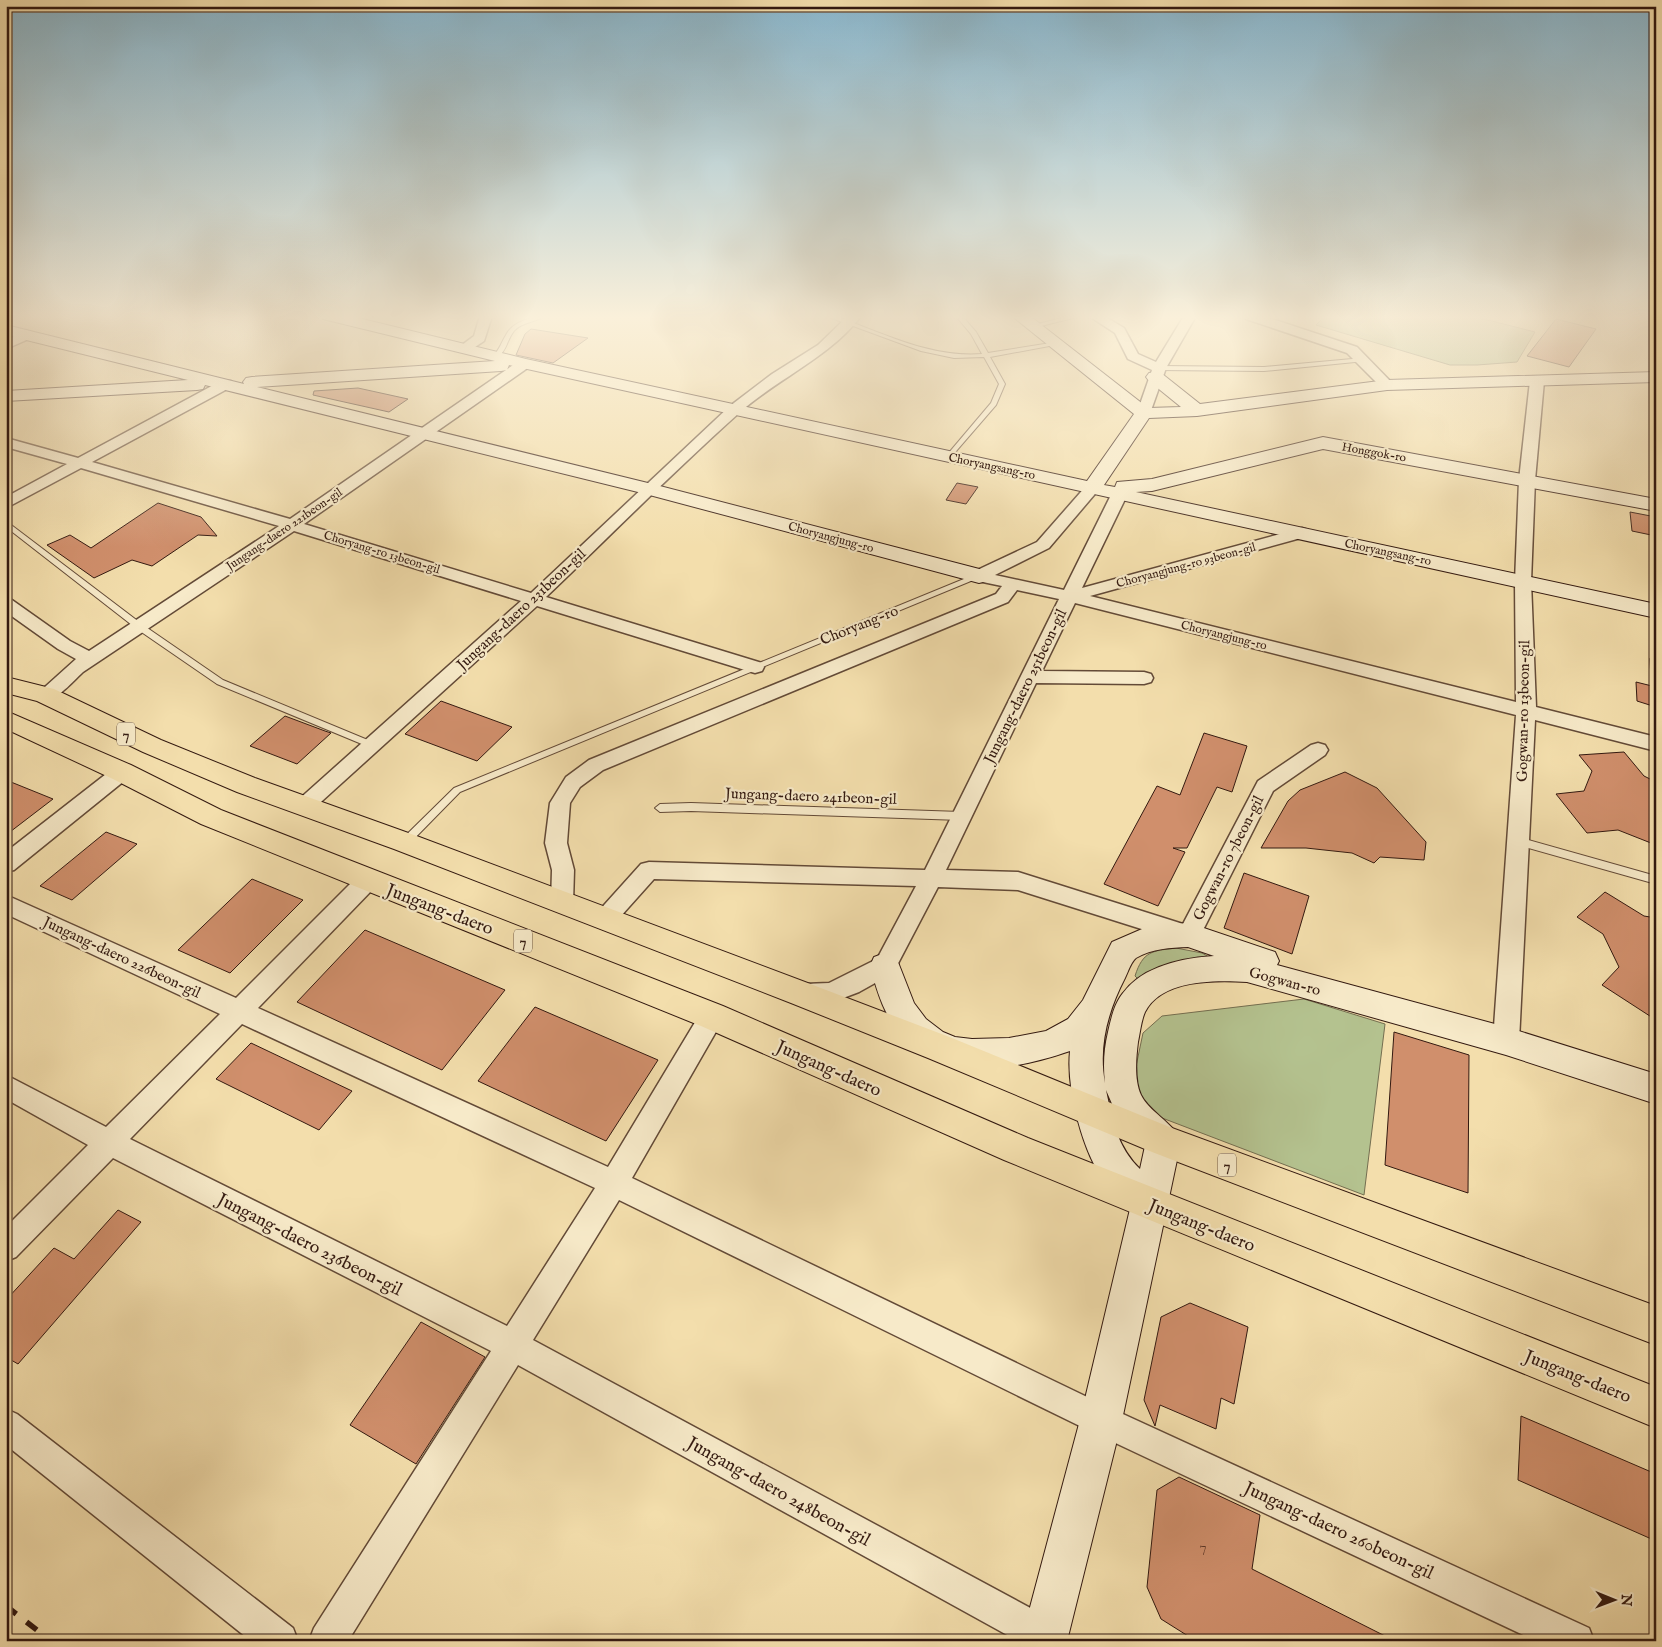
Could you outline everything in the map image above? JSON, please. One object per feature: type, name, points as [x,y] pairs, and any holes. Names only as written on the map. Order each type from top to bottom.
[{"type":"main road","name":"7","points":[[6,669],[45,695],[152,746],[304,806],[404,842],[604,920],[802,994],[940,1048],[1164,1141],[1656,1326]]},
{"type":"main road","name":"7","points":[[6,685],[45,695]]},
{"type":"main road","name":"Jungang-daero","points":[[6,719],[122,772],[212,817],[366,881],[712,1016],[842,1074],[1150,1204],[1656,1408]]},
{"type":"street","points":[[6,396],[64,393]]},
{"type":"street","points":[[6,504],[210,393]]},
{"type":"street","name":"Choryangjung-ro","points":[[261,393],[649,489],[979,576],[1069,596],[1656,744]]},
{"type":"street","name":"Jungang-daero 221beon-gil","points":[[45,695],[76,668],[292,525],[481,393]]},
{"type":"street","name":"Choryangsang-ro","points":[[659,393],[1656,611]]},
{"type":"street","name":"Jungang-daero 231beon-gil","points":[[304,806],[535,598],[735,409],[756,393]]},
{"type":"street","points":[[1119,393],[1144,413],[1175,414],[1330,393]]},
{"type":"street","points":[[1144,413],[1150,393]]},
{"type":"street","points":[[1178,393],[1197,411]]},
{"type":"street","name":"Gogwan-ro 13beon-gil","points":[[1506,1042],[1526,711],[1523,582],[1528,480],[1536,393]]},
{"type":"street","name":"Choryang-ro","points":[[979,576],[1043,545],[1092,488],[1144,413]]},
{"type":"street","name":"Choryang-ro 13beon-gil","points":[[6,442],[292,525],[755,667]]},
{"type":"street","name":"Honggok-ro","points":[[1092,488],[1152,485],[1323,443],[1656,505]]},
{"type":"street","points":[[6,456],[29,448]]},
{"type":"street","name":"Jungang-daero 251beon-gil","points":[[885,966],[931,879],[1120,494]]},
{"type":"street","name":"Choryangjung-ro 93beon-gil","points":[[1069,596],[1302,534]]},
{"type":"street","points":[[562,903],[563,870],[556,843],[560,804],[573,782],[596,765],[1002,598],[1013,584]]},
{"type":"street","points":[[6,604],[64,645],[89,659]]},
{"type":"street","points":[[1030,677],[1144,678]]},
{"type":"street","name":"Gogwan-ro 7beon-gil","points":[[1189,935],[1264,786],[1318,750]]},
{"type":"street","points":[[6,864],[122,772]]},
{"type":"street","points":[[604,920],[649,870],[1018,881],[1189,935]]},
{"type":"street","points":[[6,1247],[366,881]]},
{"type":"street","name":"Jungang-daero 226beon-gil","points":[[6,904],[238,1010]]},
{"type":"street","name":"Gogwan-ro","points":[[1150,1204],[1118,1172],[1099,1136],[1085,1064],[1087,1043],[1095,1009],[1123,950],[1148,938],[1189,935],[1314,978],[1362,1000]]},
{"type":"street","points":[[802,994],[830,993],[850,985],[885,966]]},
{"type":"street","name":"Gogwan-ro","points":[[885,966],[905,1017],[920,1034],[940,1048],[978,1053],[1014,1052],[1050,1045],[1076,1032],[1095,1009]]},
{"type":"street","name":"Gogwan-ro","points":[[1164,1141],[1130,1107],[1120,1078],[1121,1043],[1133,1003],[1156,982],[1182,973],[1214,967],[1247,970],[1314,990],[1362,1000],[1506,1042],[1656,1089]]},
{"type":"street","points":[[238,1010],[614,1182],[1101,1420]]},
{"type":"street","points":[[327,1641],[614,1182],[712,1016]]},
{"type":"street","points":[[6,1086],[109,1142]]},
{"type":"street","points":[[1045,1640],[1101,1420],[1164,1141]]},
{"type":"street","name":"Jungang-daero 236beon-gil","points":[[109,1142],[512,1345]]},
{"type":"street","name":"Jungang-daero 248beon-gil","points":[[512,1345],[1045,1640]]},
{"type":"street","name":"Jungang-daero 260beon-gil","points":[[1101,1420],[1576,1641]]},
{"type":"street","points":[[6,1425],[280,1641]]},
{"type":"lane","points":[[950,456],[994,404],[998,393]]},
{"type":"lane","points":[[6,523],[140,626],[220,682],[372,745]]},
{"type":"lane","name":"Choryang-ro","points":[[404,842],[457,790],[979,576]]},
{"type":"lane","points":[[1656,659],[1654,659],[1656,681]]},
{"type":"lane","name":"Jungang-daero 241beon-gil","points":[[660,808],[691,807],[961,816]]},
{"type":"lane","points":[[1518,841],[1656,880]]},
{"type":"green space","points":[[1176,948],[1202,953],[1209,957],[1138,979],[1135,976],[1141,961],[1145,957],[1161,950]]},
{"type":"green space","points":[[1304,999],[1385,1024],[1364,1195],[1149,1113],[1141,1098],[1134,1076],[1143,1033],[1162,1016]]},
{"type":"building","points":[[314,393],[380,393],[408,399],[389,412],[313,395]]},
{"type":"building","points":[[957,483],[978,487],[966,504],[946,500]]},
{"type":"building","points":[[158,503],[201,517],[217,536],[198,535],[152,566],[132,560],[94,578],[47,545],[70,535],[91,548]]},
{"type":"building","points":[[1630,512],[1656,517],[1656,536],[1632,531]]},
{"type":"building","points":[[1636,682],[1656,687],[1656,707],[1637,701]]},
{"type":"building","points":[[441,701],[512,727],[477,761],[405,734]]},
{"type":"building","points":[[285,716],[331,733],[297,764],[250,746]]},
{"type":"building","points":[[1204,733],[1247,746],[1232,792],[1217,787],[1187,848],[1173,848],[1185,852],[1158,906],[1104,884],[1157,786],[1180,795]]},
{"type":"building","points":[[1624,752],[1644,776],[1656,782],[1656,845],[1618,830],[1587,833],[1556,794],[1584,791],[1592,771],[1579,755]]},
{"type":"building","points":[[1345,772],[1377,788],[1426,842],[1424,860],[1380,857],[1374,863],[1352,853],[1306,848],[1261,848],[1288,801],[1300,790]]},
{"type":"building","points":[[6,780],[53,799],[6,835]]},
{"type":"building","points":[[106,832],[137,844],[72,900],[40,886]]},
{"type":"building","points":[[1244,873],[1309,896],[1292,954],[1224,928]]},
{"type":"building","points":[[252,879],[303,900],[230,973],[178,950]]},
{"type":"building","points":[[1605,892],[1644,916],[1656,918],[1656,1020],[1602,985],[1619,967],[1603,934],[1577,917]]},
{"type":"building","points":[[365,930],[505,990],[442,1070],[297,1002]]},
{"type":"building","points":[[535,1007],[658,1060],[606,1141],[478,1081]]},
{"type":"building","points":[[1394,1032],[1469,1055],[1468,1193],[1385,1165]]},
{"type":"building","points":[[251,1043],[352,1091],[319,1130],[216,1079]]},
{"type":"building","points":[[118,1210],[141,1222],[18,1364],[6,1357],[6,1300],[54,1248],[74,1259]]},
{"type":"building","points":[[1190,1303],[1248,1327],[1234,1404],[1221,1398],[1216,1429],[1160,1405],[1155,1426],[1144,1400],[1161,1317]]},
{"type":"building","points":[[421,1322],[485,1357],[416,1464],[350,1425]]},
{"type":"building","points":[[1521,1416],[1656,1474],[1656,1541],[1518,1480]]},
{"type":"building","points":[[1179,1477],[1260,1515],[1252,1569],[1395,1641],[1196,1641],[1161,1619],[1147,1587],[1157,1490]]},
{"type":"railway","points":[[6,1606],[51,1641]]}]
